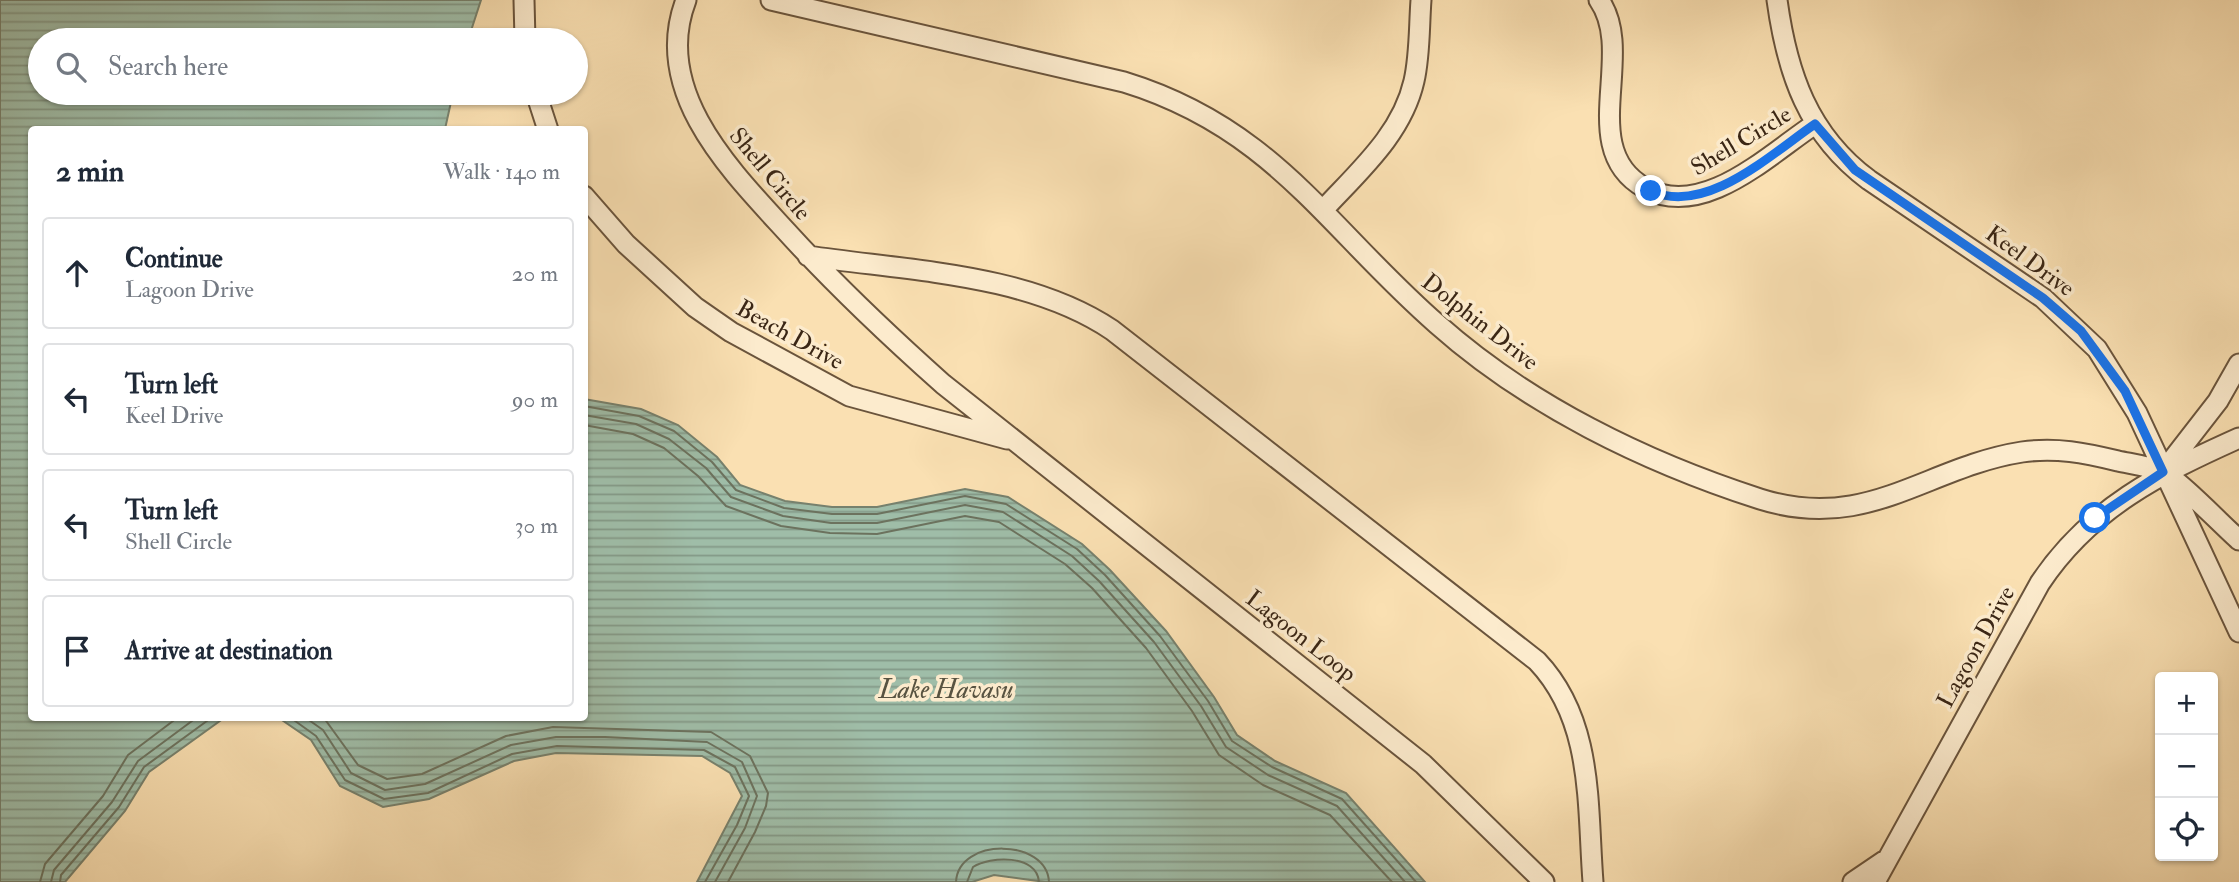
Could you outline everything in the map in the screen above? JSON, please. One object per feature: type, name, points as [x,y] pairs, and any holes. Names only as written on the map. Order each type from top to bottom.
[{"type":"lane","points":[[524,0],[525,28]]},
{"type":"lane","name":"Shell Circle","points":[[686,0],[678,27],[678,62],[697,118],[729,168],[808,256],[873,322],[943,384],[1016,441]]},
{"type":"lane","name":"Dolphin Drive","points":[[771,0],[1044,61],[1153,91],[1190,107],[1234,132],[1324,209],[1399,289],[1481,359],[1578,421],[1632,449],[1763,500],[1817,509],[1872,503],[1984,461],[2038,450],[2074,450],[2163,472]]},
{"type":"lane","points":[[1324,209],[1384,143],[1399,121],[1416,71],[1421,0]]},
{"type":"lane","name":"Shell Circle","points":[[1599,0],[1611,28],[1611,141],[1623,168],[1640,185],[1668,197],[1704,195],[1815,124]]},
{"type":"lane","points":[[1777,0],[1789,68],[1802,101],[1815,124]]},
{"type":"lane","points":[[540,105],[547,126]]},
{"type":"lane","name":"Keel Drive","points":[[1815,124],[1855,170],[2043,298],[2081,331],[2125,391],[2239,632]]},
{"type":"lane","name":"Beach Drive","points":[[588,201],[626,244],[675,289],[704,314],[740,338],[849,396],[1016,441]]},
{"type":"lane","points":[[808,256],[1016,286],[1076,307],[1112,330],[1537,661],[1566,700],[1579,735],[1593,882]]},
{"type":"lane","points":[[2163,472],[2218,401],[2239,364]]},
{"type":"lane","points":[[2163,472],[2239,438]]},
{"type":"lane","name":"Lagoon Loop","points":[[1016,441],[1423,764],[1544,882]]},
{"type":"lane","points":[[2163,472],[2239,540]]},
{"type":"lane","name":"Lagoon Drive","points":[[1875,882],[2052,565],[2095,518],[2163,472]]},
{"type":"lane","points":[[1853,882],[1888,858]]},
{"type":"water","points":[[0,0],[481,0],[472,28],[28,28],[28,105],[450,105],[446,126],[28,126],[28,721],[220,721],[149,772],[125,811],[65,882],[0,882]]},
{"type":"water","name":"Lake Havasu","points":[[588,400],[641,409],[678,425],[717,457],[740,485],[785,501],[832,507],[877,507],[965,489],[1008,497],[1082,544],[1110,570],[1166,631],[1214,697],[1237,735],[1275,761],[1346,793],[1425,882],[1045,882],[994,875],[972,882],[697,882],[742,796],[730,773],[702,756],[556,753],[514,761],[429,799],[383,807],[340,786],[311,740],[283,721],[588,721]]},
{"type":"route","points":[[1651,191],[1680,198],[1704,195],[1721,187],[1815,124],[1855,170],[2062,313],[2097,349],[2112,370],[2137,413],[2163,472],[2095,518]]}]
